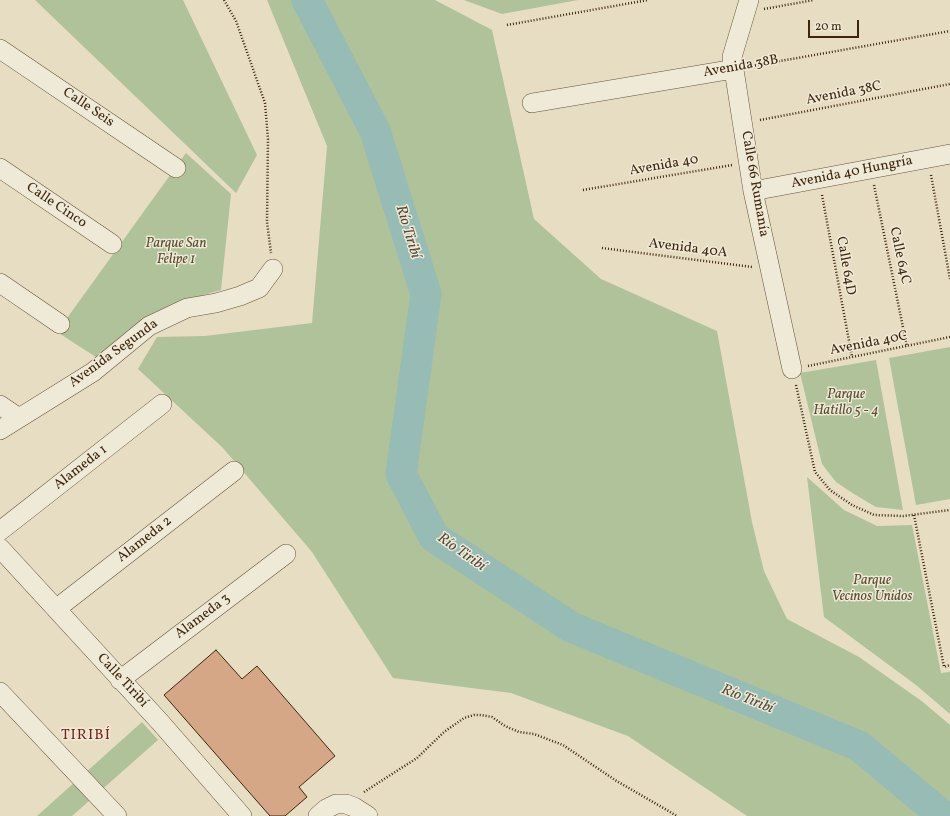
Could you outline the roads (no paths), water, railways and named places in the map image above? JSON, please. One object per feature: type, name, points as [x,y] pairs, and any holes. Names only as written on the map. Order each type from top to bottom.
[{"type":"street","name":"Calle 66 Rumanía","points":[[748,6],[732,57],[753,191],[792,369]]},
{"type":"street","name":"Calle Seis","points":[[0,49],[176,168]]},
{"type":"street","name":"Avenida 38B","points":[[532,103],[734,69]]},
{"type":"street","name":"Avenida 40 Hungría","points":[[753,191],[950,154]]},
{"type":"street","name":"Calle Cinco","points":[[0,168],[112,244]]},
{"type":"street","name":"Avenida Segunda","points":[[0,430],[93,372],[149,326],[187,308],[216,303],[240,296],[259,288],[273,269]]},
{"type":"street","points":[[0,283],[60,324]]},
{"type":"street","name":"Alameda 1","points":[[0,532],[162,404]]},
{"type":"street","points":[[0,405],[19,418]]},
{"type":"street","name":"Alameda 2","points":[[56,609],[234,471]]},
{"type":"street","name":"Calle Tiribí","points":[[0,548],[160,722],[242,816]]},
{"type":"street","name":"Alameda 3","points":[[120,680],[286,554]]},
{"type":"street","points":[[0,692],[117,816]]},
{"type":"street","points":[[318,816],[326,809],[336,804],[346,804],[368,816]]},
{"type":"waterway","name":"Río Tiribí","points":[[307,0],[375,131],[426,294],[401,474],[434,537],[571,627],[859,746],[943,816]]},
{"type":"district","name":"TIRIBÍ","points":[[86,736]]},
{"type":"park label","name":"Parque San Felipe 1","points":[[176,252]]},
{"type":"park label","name":"Parque Hatillo 5 - 4","points":[[846,404]]},
{"type":"park label","name":"Parque Vecinos Unidos","points":[[872,590]]}]
